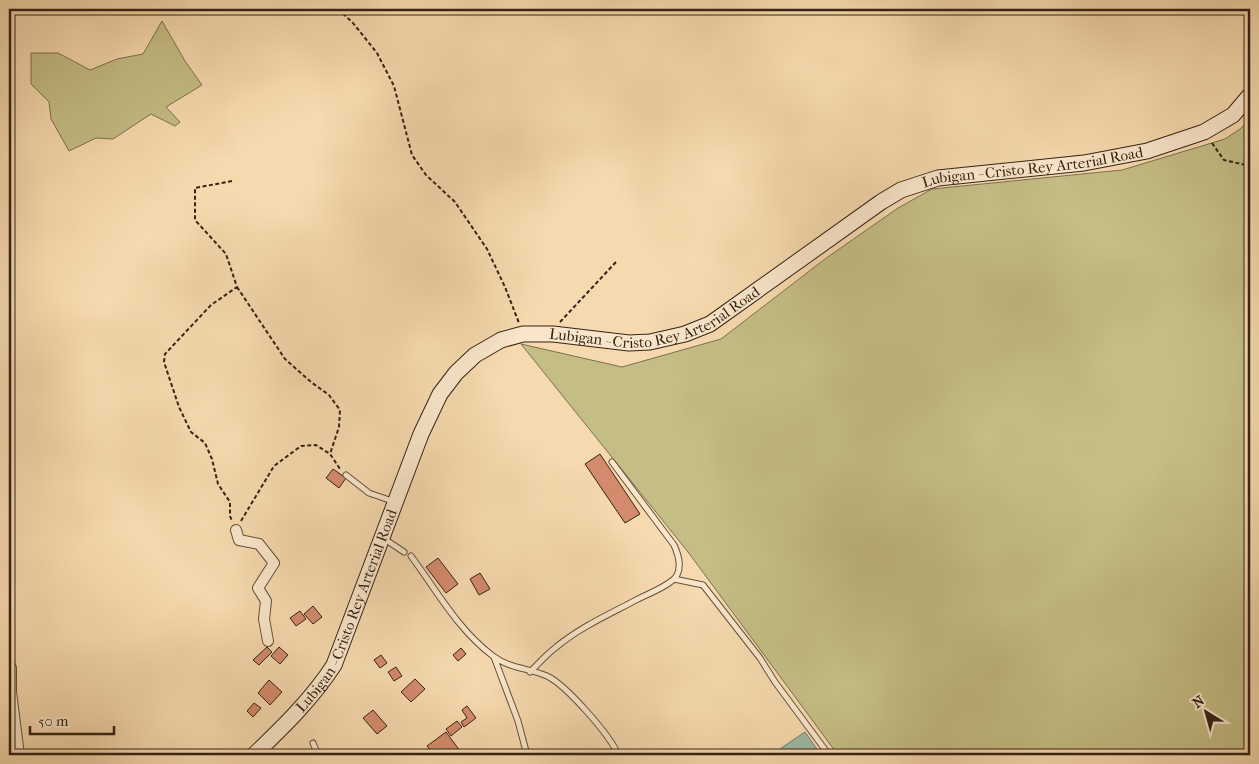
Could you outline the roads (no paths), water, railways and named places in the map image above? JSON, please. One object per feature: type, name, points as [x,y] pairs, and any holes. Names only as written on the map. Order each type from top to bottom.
[{"type":"main road","name":"Lubigan - Cristo Rey Arterial Road","points":[[254,755],[310,699],[334,664],[421,434],[440,394],[456,373],[481,351],[501,340],[523,334],[547,334],[629,343],[650,342],[685,334],[710,324],[881,202],[902,190],[938,178],[1084,163],[1147,151],[1204,132],[1233,115],[1250,96]]},
{"type":"street","points":[[236,530],[239,540],[259,544],[274,563],[258,588],[266,601],[264,620],[268,641]]},
{"type":"street","points":[[9,664],[11,668],[11,692],[19,755]]},
{"type":"lane","points":[[530,672],[572,635],[674,579],[677,575],[680,565],[674,545],[612,462]]},
{"type":"lane","points":[[346,475],[369,493],[395,502]]},
{"type":"lane","points":[[382,538],[404,552]]},
{"type":"lane","points":[[411,556],[466,633],[506,665],[546,676],[558,684],[607,736],[616,748],[618,755]]},
{"type":"lane","points":[[674,579],[703,585],[760,658],[775,682],[829,755]]},
{"type":"lane","points":[[494,657],[518,721],[527,755]]},
{"type":"lane","points":[[313,743],[318,755]]}]
